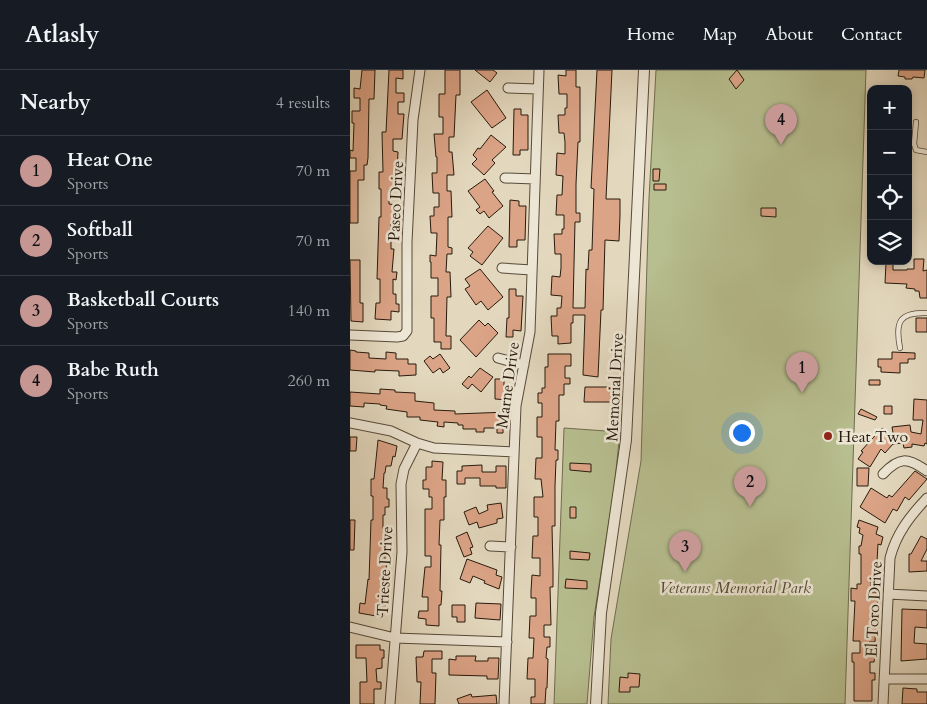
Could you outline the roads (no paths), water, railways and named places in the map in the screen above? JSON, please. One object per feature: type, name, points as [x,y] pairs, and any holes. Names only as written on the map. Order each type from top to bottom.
[{"type":"street","name":"Paseo Drive","points":[[350,335],[397,337],[406,334],[408,325],[408,242],[414,120],[420,70]]},
{"type":"street","name":"Marne Drive","points":[[504,704],[516,406],[530,332],[539,70]]},
{"type":"street","name":"Memorial Drive","points":[[596,704],[601,613],[626,440],[644,70]]},
{"type":"street","points":[[508,88],[538,89]]},
{"type":"street","points":[[505,178],[535,180]]},
{"type":"street","points":[[502,268],[532,270]]},
{"type":"street","points":[[498,358],[524,365]]},
{"type":"street","points":[[350,423],[391,431],[417,443],[444,449],[514,452]]},
{"type":"street","name":"Trieste Drive","points":[[390,704],[402,552],[401,484],[404,469],[417,443]]},
{"type":"street","points":[[883,474],[892,464],[901,461],[916,464],[927,471]]},
{"type":"street","name":"El Toro Drive","points":[[883,704],[890,558],[896,538],[908,520],[927,498]]},
{"type":"street","points":[[490,546],[511,547]]},
{"type":"street","points":[[888,594],[927,596]]},
{"type":"street","points":[[350,627],[395,638],[507,642]]},
{"type":"street","points":[[884,679],[927,679]]},
{"type":"lane","points":[[916,122],[914,144],[916,150],[927,152]]},
{"type":"lane","points":[[900,348],[898,331],[903,318],[913,313],[927,314]]},
{"type":"place","name":"Babe Ruth","points":[[781,145]]},
{"type":"place","name":"Heat One","points":[[802,393]]},
{"type":"place","name":"Heat Two","points":[[828,436]]},
{"type":"place","name":"Softball","points":[[750,507]]},
{"type":"place","name":"Basketball Courts","points":[[685,572]]},
{"type":"park label","name":"Veterans Memorial Park","points":[[735,587]]}]
